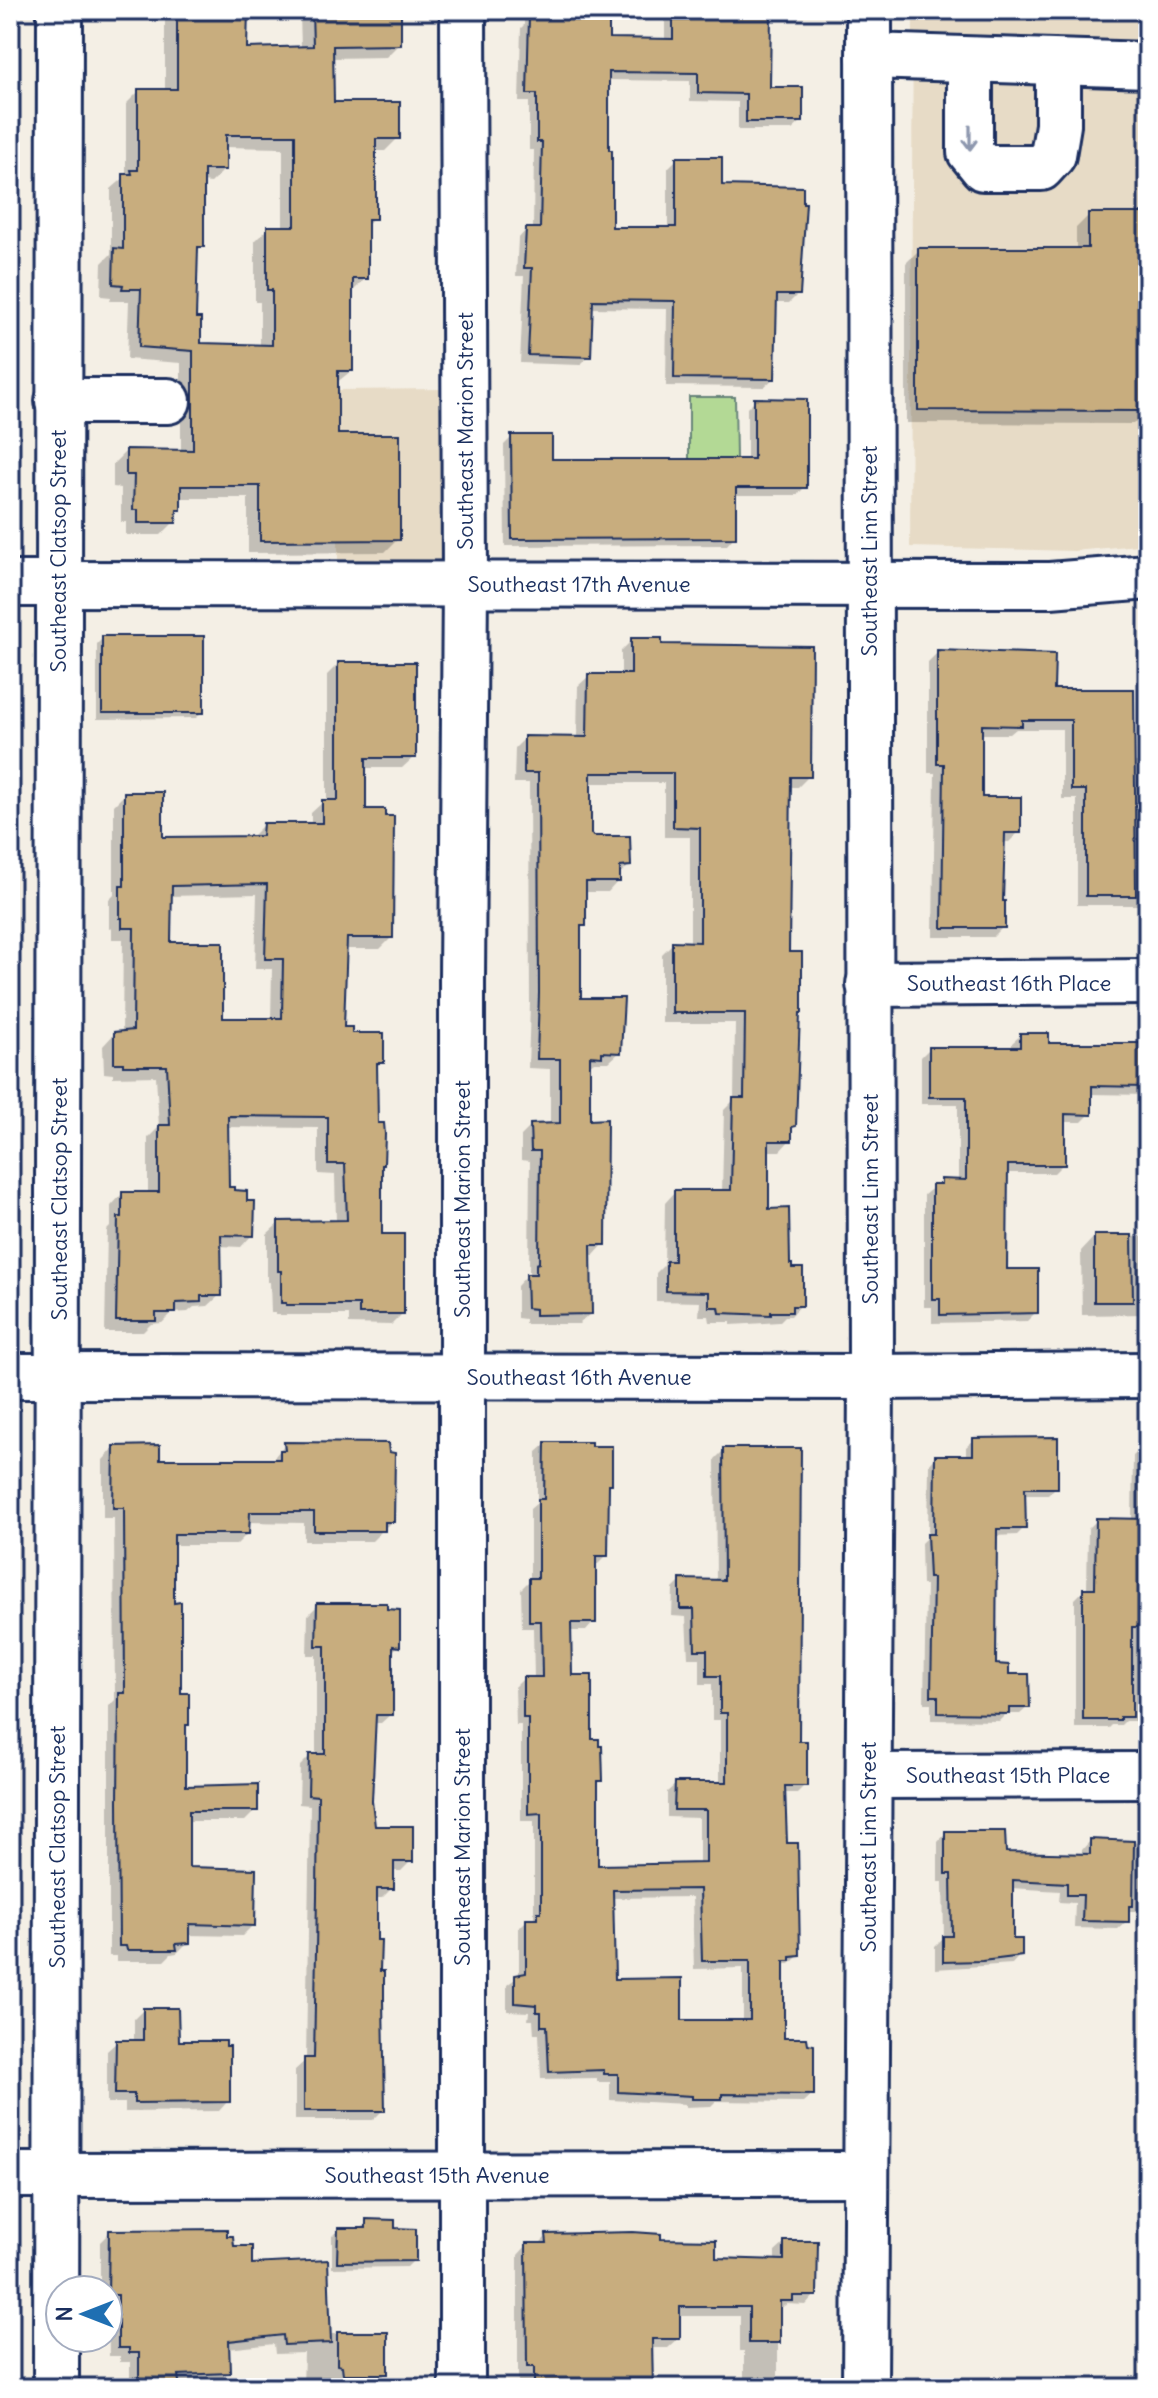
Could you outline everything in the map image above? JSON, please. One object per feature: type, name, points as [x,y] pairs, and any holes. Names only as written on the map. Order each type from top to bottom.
[{"type":"street","name":"Southeast Clatsop Street","points":[[56,2388],[60,10]]},
{"type":"street","name":"Southeast Marion Street","points":[[462,2388],[463,10]]},
{"type":"street","name":"Southeast Linn Street","points":[[865,2388],[871,1377],[869,10]]},
{"type":"street","points":[[869,56],[1148,65]]},
{"type":"street","points":[[970,60],[970,152],[983,168],[1041,168],[1053,155],[1058,125],[1058,63]]},
{"type":"street","points":[[58,401],[168,401]]},
{"type":"street","name":"Southeast 17th Avenue","points":[[10,584],[1050,585],[1148,577]]},
{"type":"street","name":"Southeast 16th Place","points":[[869,984],[1148,982]]},
{"type":"street","name":"Southeast 16th Avenue","points":[[10,1376],[1148,1375]]},
{"type":"street","name":"Southeast 15th Place","points":[[869,1776],[1148,1775]]},
{"type":"street","name":"Southeast 15th Avenue","points":[[10,2175],[865,2174]]},
{"type":"shaded area","points":[[913,10],[1148,10],[1148,544],[1074,551],[910,547]]},
{"type":"shaded area","points":[[443,389],[444,560],[338,560],[338,390]]},
{"type":"shaded area","points":[[10,630],[13,630],[12,784],[10,784]]},
{"type":"green space","points":[[689,397],[735,397],[736,459],[689,459]]},
{"type":"building","points":[[189,10],[248,10],[247,48],[313,46],[312,10],[401,10],[401,45],[333,46],[334,102],[400,102],[400,139],[376,139],[376,219],[368,219],[368,279],[353,279],[353,371],[338,371],[338,434],[400,434],[400,540],[260,541],[260,486],[181,486],[181,510],[177,510],[176,523],[138,523],[138,510],[133,510],[134,475],[126,475],[126,449],[193,450],[193,351],[139,347],[141,289],[122,289],[123,285],[113,284],[114,248],[123,249],[123,174],[138,170],[138,89],[177,89],[177,15],[189,16]],"holes":[[[226,135],[295,135],[295,226],[267,226],[267,290],[272,290],[272,345],[201,343],[201,318],[196,318],[198,247],[204,247],[204,170],[226,170]]]},
{"type":"building","points":[[532,10],[609,10],[609,38],[673,39],[673,10],[771,11],[770,87],[803,87],[803,122],[746,122],[746,94],[698,93],[698,73],[609,72],[609,150],[612,150],[612,227],[676,227],[676,157],[722,157],[722,185],[803,187],[803,203],[806,203],[800,295],[777,295],[775,379],[674,378],[675,301],[593,300],[591,357],[528,355],[532,268],[524,268],[526,228],[540,228],[542,142],[537,142],[537,94],[527,94],[529,17],[532,17]]},
{"type":"building","points":[[1088,213],[1148,213],[1148,411],[918,410],[918,248],[1088,248]]},
{"type":"building","points":[[754,398],[807,399],[807,488],[736,488],[736,538],[512,539],[511,435],[552,435],[552,459],[754,459]]},
{"type":"building","points":[[102,636],[204,636],[204,713],[102,713]]},
{"type":"building","points":[[631,638],[662,638],[662,644],[812,646],[811,777],[791,777],[789,952],[802,952],[796,1126],[792,1127],[792,1141],[769,1141],[769,1209],[789,1208],[790,1264],[792,1268],[803,1268],[803,1306],[792,1306],[792,1312],[771,1312],[771,1315],[720,1313],[719,1307],[709,1307],[709,1292],[666,1291],[666,1261],[674,1261],[674,1190],[731,1190],[733,1098],[744,1098],[745,1013],[672,1013],[672,941],[700,942],[700,828],[673,827],[673,773],[591,773],[591,834],[630,836],[631,866],[620,867],[620,882],[586,882],[586,926],[581,926],[581,998],[624,998],[621,1053],[602,1052],[602,1057],[590,1056],[590,1120],[607,1119],[606,1245],[591,1245],[592,1314],[535,1315],[535,1309],[527,1308],[526,1274],[536,1274],[536,1264],[539,1263],[540,1151],[531,1151],[530,1124],[560,1123],[560,1059],[537,1059],[538,773],[524,773],[524,736],[587,737],[588,674],[631,674]]},
{"type":"building","points":[[937,650],[1055,654],[1054,689],[1134,689],[1136,896],[1086,896],[1086,790],[1071,790],[1071,720],[1022,720],[1022,726],[982,725],[982,797],[1021,797],[1021,833],[1005,833],[1005,928],[942,928],[944,764],[937,764]]},
{"type":"building","points":[[338,662],[416,662],[416,758],[366,758],[366,809],[385,809],[385,816],[394,816],[393,938],[347,938],[344,1027],[352,1027],[352,1033],[384,1033],[384,1063],[377,1063],[378,1123],[384,1123],[385,1134],[382,1234],[404,1234],[404,1314],[359,1314],[359,1305],[281,1303],[278,1221],[347,1220],[345,1164],[328,1164],[328,1117],[228,1116],[229,1187],[247,1191],[247,1201],[255,1201],[254,1236],[221,1235],[222,1296],[201,1296],[201,1302],[176,1303],[176,1313],[156,1313],[156,1321],[116,1321],[118,1217],[122,1217],[122,1192],[159,1192],[159,1125],[170,1125],[167,1066],[123,1066],[123,1063],[114,1063],[114,1032],[133,1030],[134,928],[122,928],[120,918],[120,886],[124,886],[124,792],[163,792],[163,837],[262,836],[263,823],[322,823],[322,800],[338,800]],"holes":[[[267,884],[265,959],[283,959],[282,1018],[223,1018],[223,942],[171,942],[172,886]]]},
{"type":"building","points":[[1020,1033],[1049,1033],[1049,1043],[1145,1043],[1145,1087],[1092,1086],[1092,1115],[1065,1114],[1065,1165],[1008,1165],[1007,1269],[1038,1269],[1038,1313],[940,1315],[940,1299],[932,1299],[932,1184],[941,1184],[941,1179],[966,1180],[966,1097],[929,1097],[929,1047],[1020,1047]]},
{"type":"building","points":[[1094,1235],[1132,1235],[1133,1302],[1094,1302]]},
{"type":"building","points":[[1058,1437],[1058,1488],[1025,1488],[1026,1529],[997,1529],[996,1664],[1009,1665],[1009,1674],[1029,1674],[1030,1708],[1009,1708],[1009,1714],[938,1713],[938,1696],[931,1696],[933,1578],[929,1578],[927,1534],[934,1534],[935,1455],[973,1455],[973,1438]]},
{"type":"building","points":[[284,1442],[388,1443],[389,1452],[395,1453],[394,1522],[385,1522],[385,1531],[314,1531],[314,1512],[250,1512],[249,1534],[174,1534],[174,1603],[181,1602],[181,1693],[189,1693],[186,1786],[258,1784],[258,1811],[189,1811],[189,1867],[256,1869],[255,1926],[190,1924],[190,1943],[176,1944],[177,1950],[127,1950],[126,1946],[119,1946],[118,1802],[119,1693],[125,1693],[124,1508],[113,1508],[114,1446],[160,1445],[160,1459],[280,1459],[280,1450],[285,1450]]},
{"type":"building","points":[[545,1442],[591,1442],[591,1446],[612,1446],[608,1556],[596,1556],[596,1623],[571,1623],[572,1675],[592,1675],[592,1739],[599,1739],[599,1746],[602,1746],[603,1781],[598,1781],[598,1865],[706,1863],[706,1810],[674,1810],[675,1782],[727,1782],[727,1713],[720,1713],[720,1676],[707,1676],[707,1650],[695,1650],[694,1609],[680,1609],[680,1579],[724,1580],[723,1448],[801,1448],[799,1741],[807,1741],[807,1786],[785,1786],[787,1843],[798,1843],[800,1956],[784,1961],[784,2038],[807,2038],[808,2044],[814,2045],[814,2095],[722,2094],[722,2099],[692,2099],[692,2096],[618,2092],[618,2074],[604,2074],[604,2070],[549,2072],[547,2026],[541,2026],[541,2012],[536,2012],[536,2005],[515,2003],[515,1975],[526,1973],[526,1918],[538,1918],[538,1912],[541,1912],[541,1813],[528,1814],[528,1718],[523,1718],[523,1677],[542,1677],[541,1621],[529,1621],[529,1578],[538,1578],[538,1499],[544,1499]],"holes":[[[700,1889],[702,1961],[750,1961],[750,2020],[682,2020],[682,1978],[615,1979],[613,1890]]]},
{"type":"building","points":[[1096,1518],[1148,1519],[1148,1565],[1142,1565],[1142,1627],[1132,1627],[1132,1717],[1120,1717],[1120,1720],[1083,1720],[1083,1588],[1095,1588]]},
{"type":"building","points":[[317,1603],[387,1603],[387,1609],[400,1610],[400,1647],[393,1646],[393,1715],[376,1715],[372,1801],[375,1826],[413,1826],[413,1862],[394,1862],[394,1889],[377,1889],[377,1940],[381,1940],[380,1971],[384,1971],[385,2111],[304,2111],[304,2058],[314,2058],[317,1896],[318,1796],[308,1795],[309,1754],[325,1754],[325,1646],[316,1646]]},
{"type":"building","points":[[945,1831],[1005,1831],[1006,1852],[1090,1854],[1090,1839],[1134,1841],[1133,1906],[1129,1906],[1129,1922],[1082,1921],[1083,1895],[1067,1895],[1067,1883],[1013,1880],[1013,1939],[1022,1939],[1022,1956],[943,1962],[943,1936],[952,1936],[951,1874],[945,1874]]},
{"type":"building","points":[[143,2008],[178,2008],[179,2041],[226,2041],[226,2046],[230,2046],[230,2102],[134,2103],[134,2094],[115,2094],[116,2040],[143,2040]]},
{"type":"building","points":[[366,2219],[395,2220],[395,2228],[416,2229],[416,2261],[337,2262],[338,2228],[366,2228]]},
{"type":"building","points":[[227,2229],[227,2236],[233,2236],[234,2246],[252,2246],[252,2264],[328,2260],[331,2343],[284,2345],[283,2335],[229,2341],[230,2373],[178,2375],[180,2388],[139,2388],[139,2353],[129,2353],[129,2348],[124,2348],[124,2274],[108,2274],[109,2230]]},
{"type":"building","points":[[546,2234],[661,2234],[661,2239],[716,2240],[716,2258],[784,2260],[784,2241],[818,2241],[817,2296],[793,2296],[793,2301],[780,2301],[780,2343],[749,2343],[749,2307],[680,2307],[680,2339],[652,2339],[653,2388],[534,2388],[534,2367],[527,2367],[526,2243],[547,2243]]},
{"type":"building","points":[[337,2332],[388,2332],[388,2374],[343,2374],[342,2366],[337,2365]]}]
